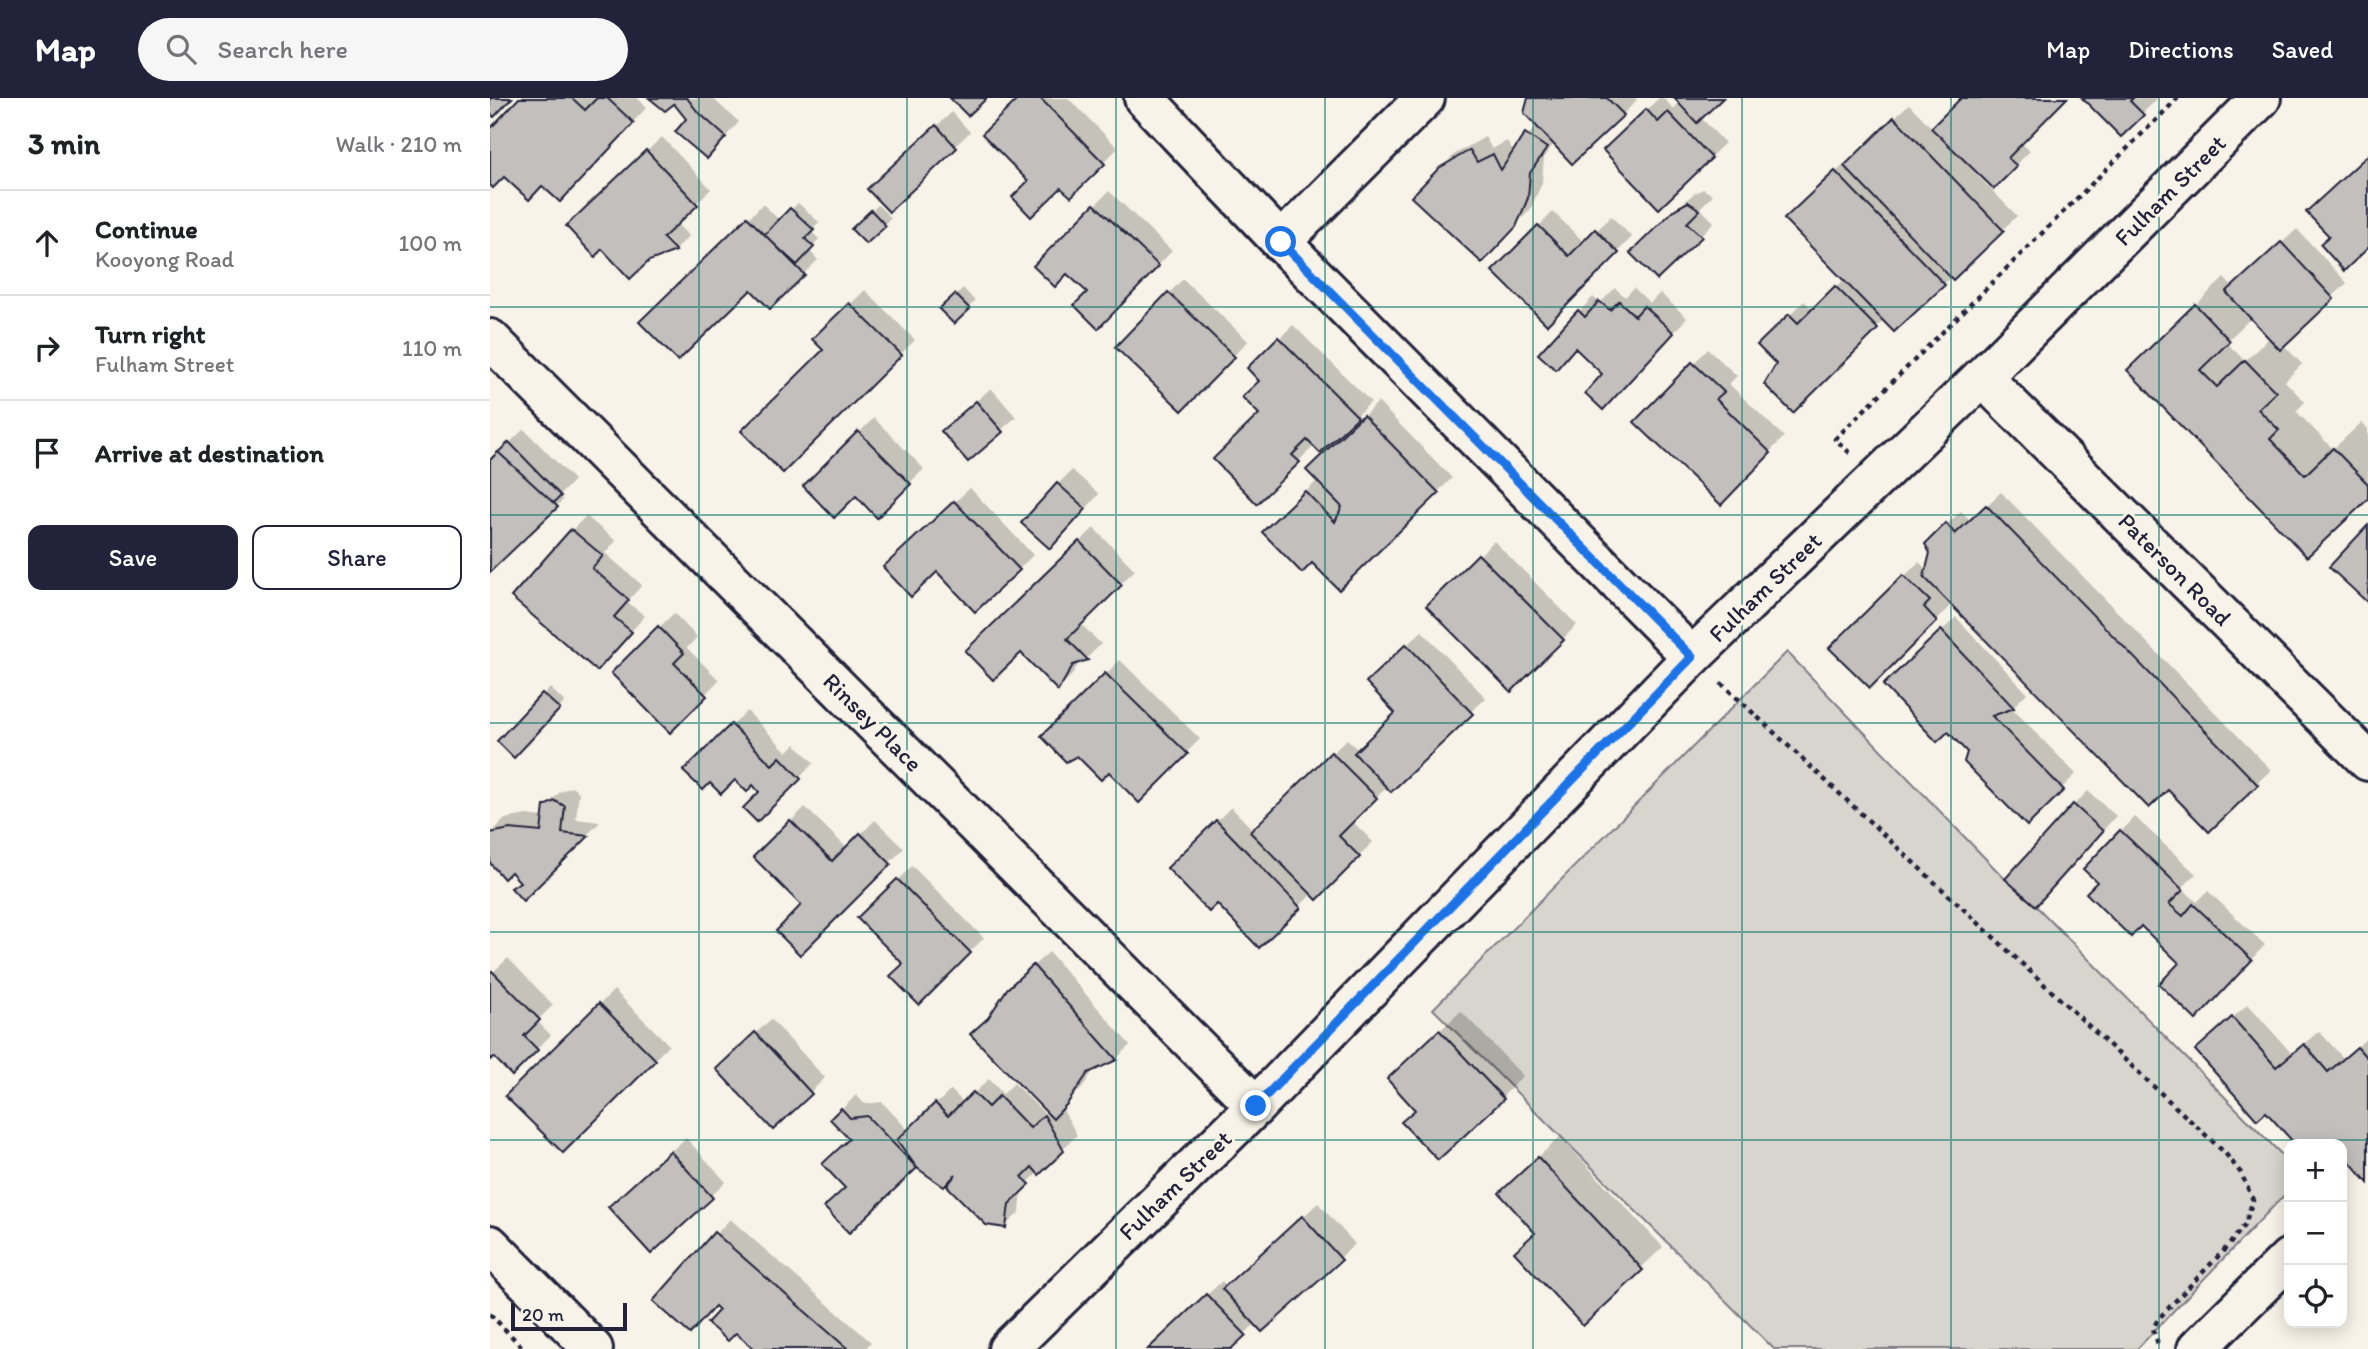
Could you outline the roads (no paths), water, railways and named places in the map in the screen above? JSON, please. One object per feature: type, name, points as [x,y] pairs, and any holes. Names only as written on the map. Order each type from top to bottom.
[{"type":"street","points":[[1144,98],[1281,242],[1692,657]]},
{"type":"street","points":[[1281,242],[1425,98]]},
{"type":"street","name":"Fulham Street","points":[[1008,1349],[1256,1106],[1692,657],[1982,377],[2261,98]]},
{"type":"street","name":"Rinsey Place","points":[[490,339],[1256,1106]]},
{"type":"street","name":"Paterson Road","points":[[1982,377],[2368,761]]},
{"type":"street","points":[[490,1245],[593,1349]]},
{"type":"street","points":[[2197,1349],[2284,1263]]}]
